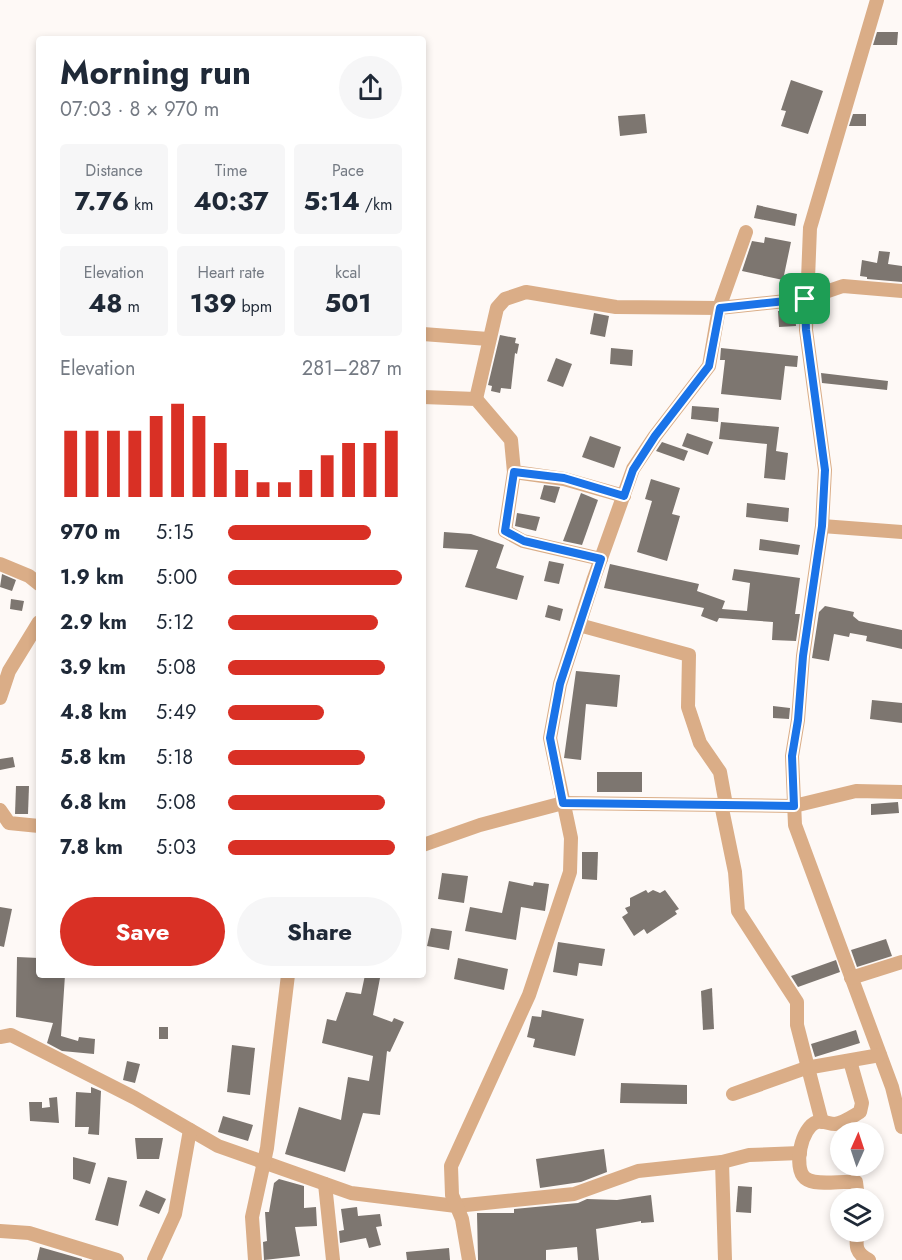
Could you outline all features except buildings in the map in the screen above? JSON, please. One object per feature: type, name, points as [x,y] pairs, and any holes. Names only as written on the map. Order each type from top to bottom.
[{"type":"street","points":[[877,0],[810,228],[805,299],[806,330],[825,470],[822,526],[803,656],[798,720],[792,756],[795,825],[880,1056],[902,1127]]},
{"type":"street","points":[[469,1260],[462,1219],[452,1195],[451,1166],[529,995],[570,872],[571,838],[550,738],[560,684],[633,470],[655,436],[709,366],[720,308],[746,232]]},
{"type":"street","points":[[476,399],[497,308],[505,298],[526,292],[616,307],[720,308],[805,299],[843,286],[902,291]]},
{"type":"street","points":[[426,334],[488,339]]},
{"type":"street","points":[[426,397],[476,399],[511,440],[514,472],[505,531],[524,541],[601,559]]},
{"type":"street","points":[[514,472],[564,478],[624,496]]},
{"type":"street","points":[[822,526],[902,532]]},
{"type":"street","points":[[0,564],[29,576],[36,582]]},
{"type":"street","points":[[579,625],[689,655],[688,707],[700,743],[720,772],[723,805],[735,872],[738,911],[797,1002],[797,1025],[806,1068],[822,1122]]},
{"type":"street","points":[[0,698],[9,671],[36,627]]},
{"type":"street","points":[[426,844],[480,825],[563,803],[794,806],[856,791],[902,792]]},
{"type":"street","points":[[0,810],[9,823],[36,826]]},
{"type":"street","points":[[851,978],[902,962]]},
{"type":"street","points":[[255,1260],[252,1217],[264,1161],[288,978]]},
{"type":"street","points":[[0,1038],[10,1035],[135,1098],[218,1146],[351,1193],[456,1206],[574,1194],[638,1171],[722,1162],[749,1155],[800,1153]]},
{"type":"street","points":[[733,1094],[806,1068],[880,1056]]},
{"type":"street","points":[[850,1061],[862,1103],[860,1112],[837,1124],[818,1121],[807,1128],[800,1144],[800,1153],[802,1173],[805,1178],[813,1181],[856,1182],[857,1188]]},
{"type":"street","points":[[154,1260],[175,1214],[190,1130]]},
{"type":"street","points":[[722,1162],[724,1260]]},
{"type":"street","points":[[326,1184],[333,1260]]},
{"type":"street","points":[[0,1231],[29,1233],[117,1260]]},
{"type":"street","points":[[856,1242],[859,1256],[869,1260]]},
{"type":"route","points":[[805,299],[806,330],[825,470],[822,526],[803,656],[798,720],[792,756],[794,806],[563,803],[550,738],[560,684],[601,559],[524,541],[505,531],[514,472],[564,478],[624,496],[633,470],[655,436],[709,366],[720,308],[805,299]]}]
